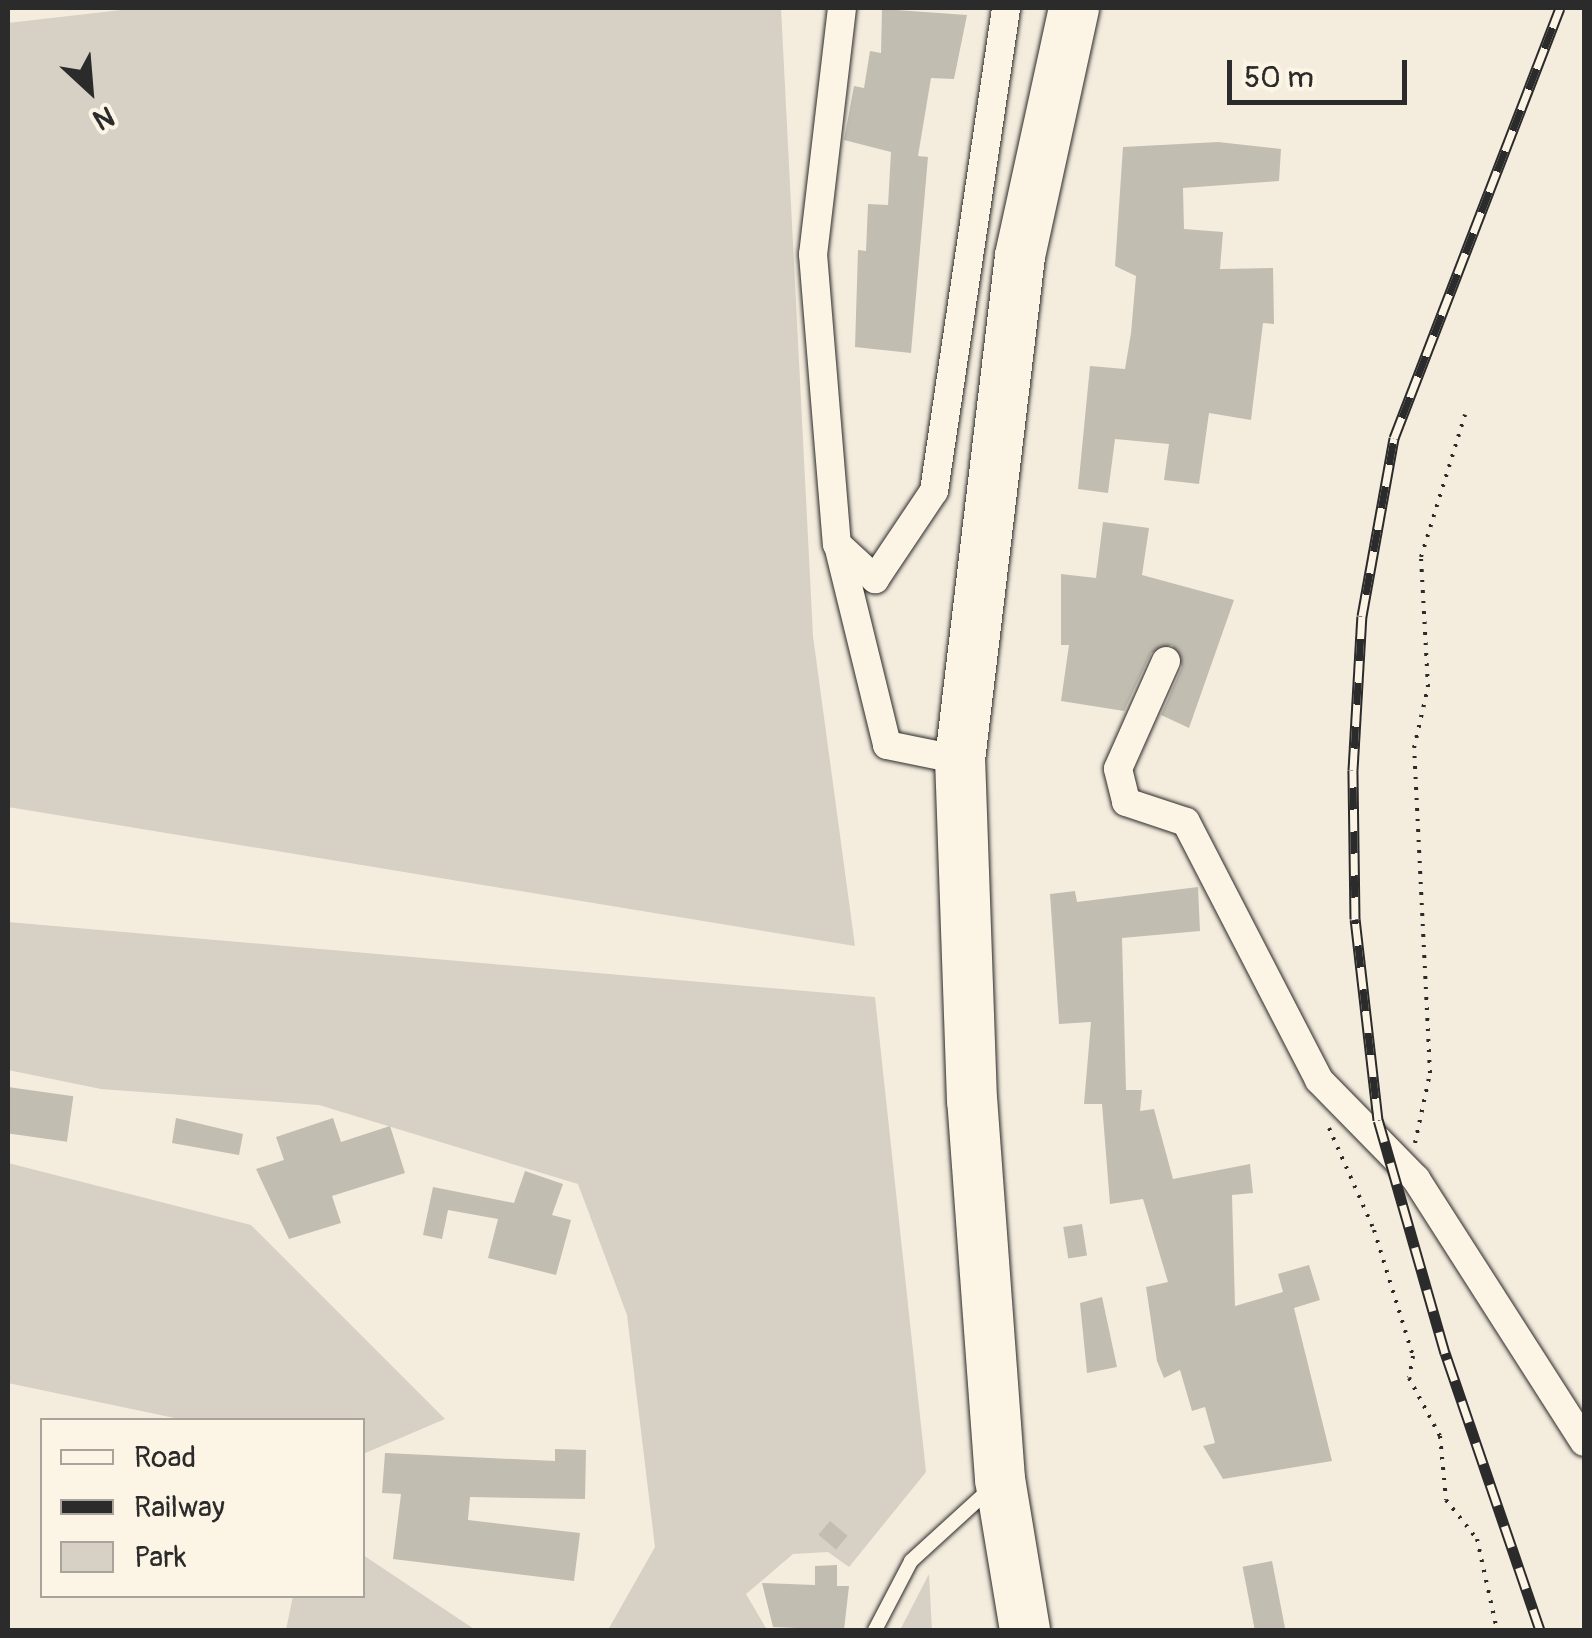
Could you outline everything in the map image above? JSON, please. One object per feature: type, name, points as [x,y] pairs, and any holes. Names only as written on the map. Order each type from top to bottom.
[{"type":"highway","points":[[1025,1630],[1000,1480],[960,760],[1020,256],[1074,8]]},
{"type":"street","points":[[842,8],[813,254],[837,544],[887,745],[960,760]]},
{"type":"street","points":[[837,544],[875,578],[934,491],[1006,8]]},
{"type":"street","points":[[1166,661],[1118,769],[1126,802],[1186,822],[1320,1080],[1416,1178],[1584,1442]]},
{"type":"lane","points":[[875,1630],[911,1562],[1000,1480]]},
{"type":"path","points":[[1416,1178],[1430,1073],[1414,748],[1428,687],[1421,557],[1466,415]]},
{"type":"path","points":[[1320,1080],[1413,1356],[1409,1378],[1440,1436],[1446,1500],[1477,1539],[1497,1630]]},
{"type":"green space","points":[[781,8],[813,636],[855,946],[8,807],[8,23],[121,10]]},
{"type":"green space","points":[[8,922],[875,997],[926,1472],[849,1567],[828,1552],[793,1554],[746,1594],[767,1630],[608,1630],[655,1547],[627,1315],[578,1184],[319,1105],[101,1089],[8,1070]]},
{"type":"green space","points":[[8,1163],[251,1225],[445,1419],[365,1453],[365,1418],[174,1418],[8,1383]]},
{"type":"green space","points":[[365,1556],[477,1630],[286,1630],[293,1598],[365,1598]]},
{"type":"green space","points":[[929,1574],[932,1630],[900,1630]]},
{"type":"building","points":[[882,9],[967,15],[954,79],[931,78],[918,156],[928,157],[911,353],[855,347],[858,250],[866,251],[868,204],[888,205],[891,152],[844,140],[854,86],[864,88],[870,51],[881,53]]},
{"type":"building","points":[[1218,142],[1281,149],[1279,181],[1183,188],[1184,229],[1223,232],[1220,269],[1273,268],[1274,324],[1263,323],[1251,420],[1209,413],[1199,484],[1164,480],[1169,444],[1115,439],[1108,493],[1078,489],[1090,366],[1125,369],[1131,333],[1136,276],[1115,266],[1123,147]]},
{"type":"building","points":[[1103,522],[1149,528],[1142,575],[1234,600],[1189,728],[1161,715],[1182,667],[1172,645],[1151,653],[1124,711],[1061,701],[1069,645],[1061,645],[1061,574],[1096,578]]},
{"type":"building","points":[[1198,887],[1200,931],[1122,938],[1126,1090],[1142,1090],[1140,1111],[1154,1109],[1173,1179],[1250,1164],[1253,1193],[1232,1195],[1235,1306],[1283,1292],[1278,1274],[1309,1265],[1320,1300],[1294,1308],[1332,1461],[1223,1479],[1203,1446],[1215,1443],[1205,1407],[1192,1411],[1180,1370],[1164,1378],[1157,1361],[1146,1287],[1168,1282],[1143,1199],[1110,1204],[1102,1104],[1084,1104],[1091,1022],[1059,1024],[1050,894],[1075,891],[1077,902]]},
{"type":"building","points":[[8,1087],[73,1096],[67,1142],[8,1133]]},
{"type":"building","points":[[176,1118],[243,1134],[239,1155],[172,1143]]},
{"type":"building","points":[[333,1118],[341,1142],[390,1126],[405,1173],[332,1196],[341,1223],[289,1239],[256,1169],[284,1160],[276,1137]]},
{"type":"building","points":[[525,1171],[563,1184],[552,1215],[571,1220],[556,1275],[488,1258],[498,1219],[448,1210],[442,1239],[423,1235],[433,1187],[514,1203]]},
{"type":"building","points":[[1082,1224],[1087,1256],[1068,1259],[1063,1227]]},
{"type":"building","points":[[1102,1297],[1117,1367],[1087,1373],[1080,1303]]},
{"type":"building","points":[[555,1449],[586,1450],[585,1499],[470,1497],[468,1520],[580,1533],[574,1581],[393,1559],[401,1494],[382,1493],[385,1453],[555,1461]]},
{"type":"building","points":[[830,1521],[848,1536],[836,1550],[818,1535]]},
{"type":"building","points":[[1272,1561],[1285,1630],[1255,1630],[1243,1567]]},
{"type":"building","points":[[837,1565],[837,1586],[849,1586],[844,1630],[773,1627],[762,1583],[815,1585],[815,1566]]},
{"type":"railway","points":[[1540,1630],[1445,1353],[1378,1120],[1355,919],[1353,770],[1362,616],[1394,438],[1560,8]]}]
